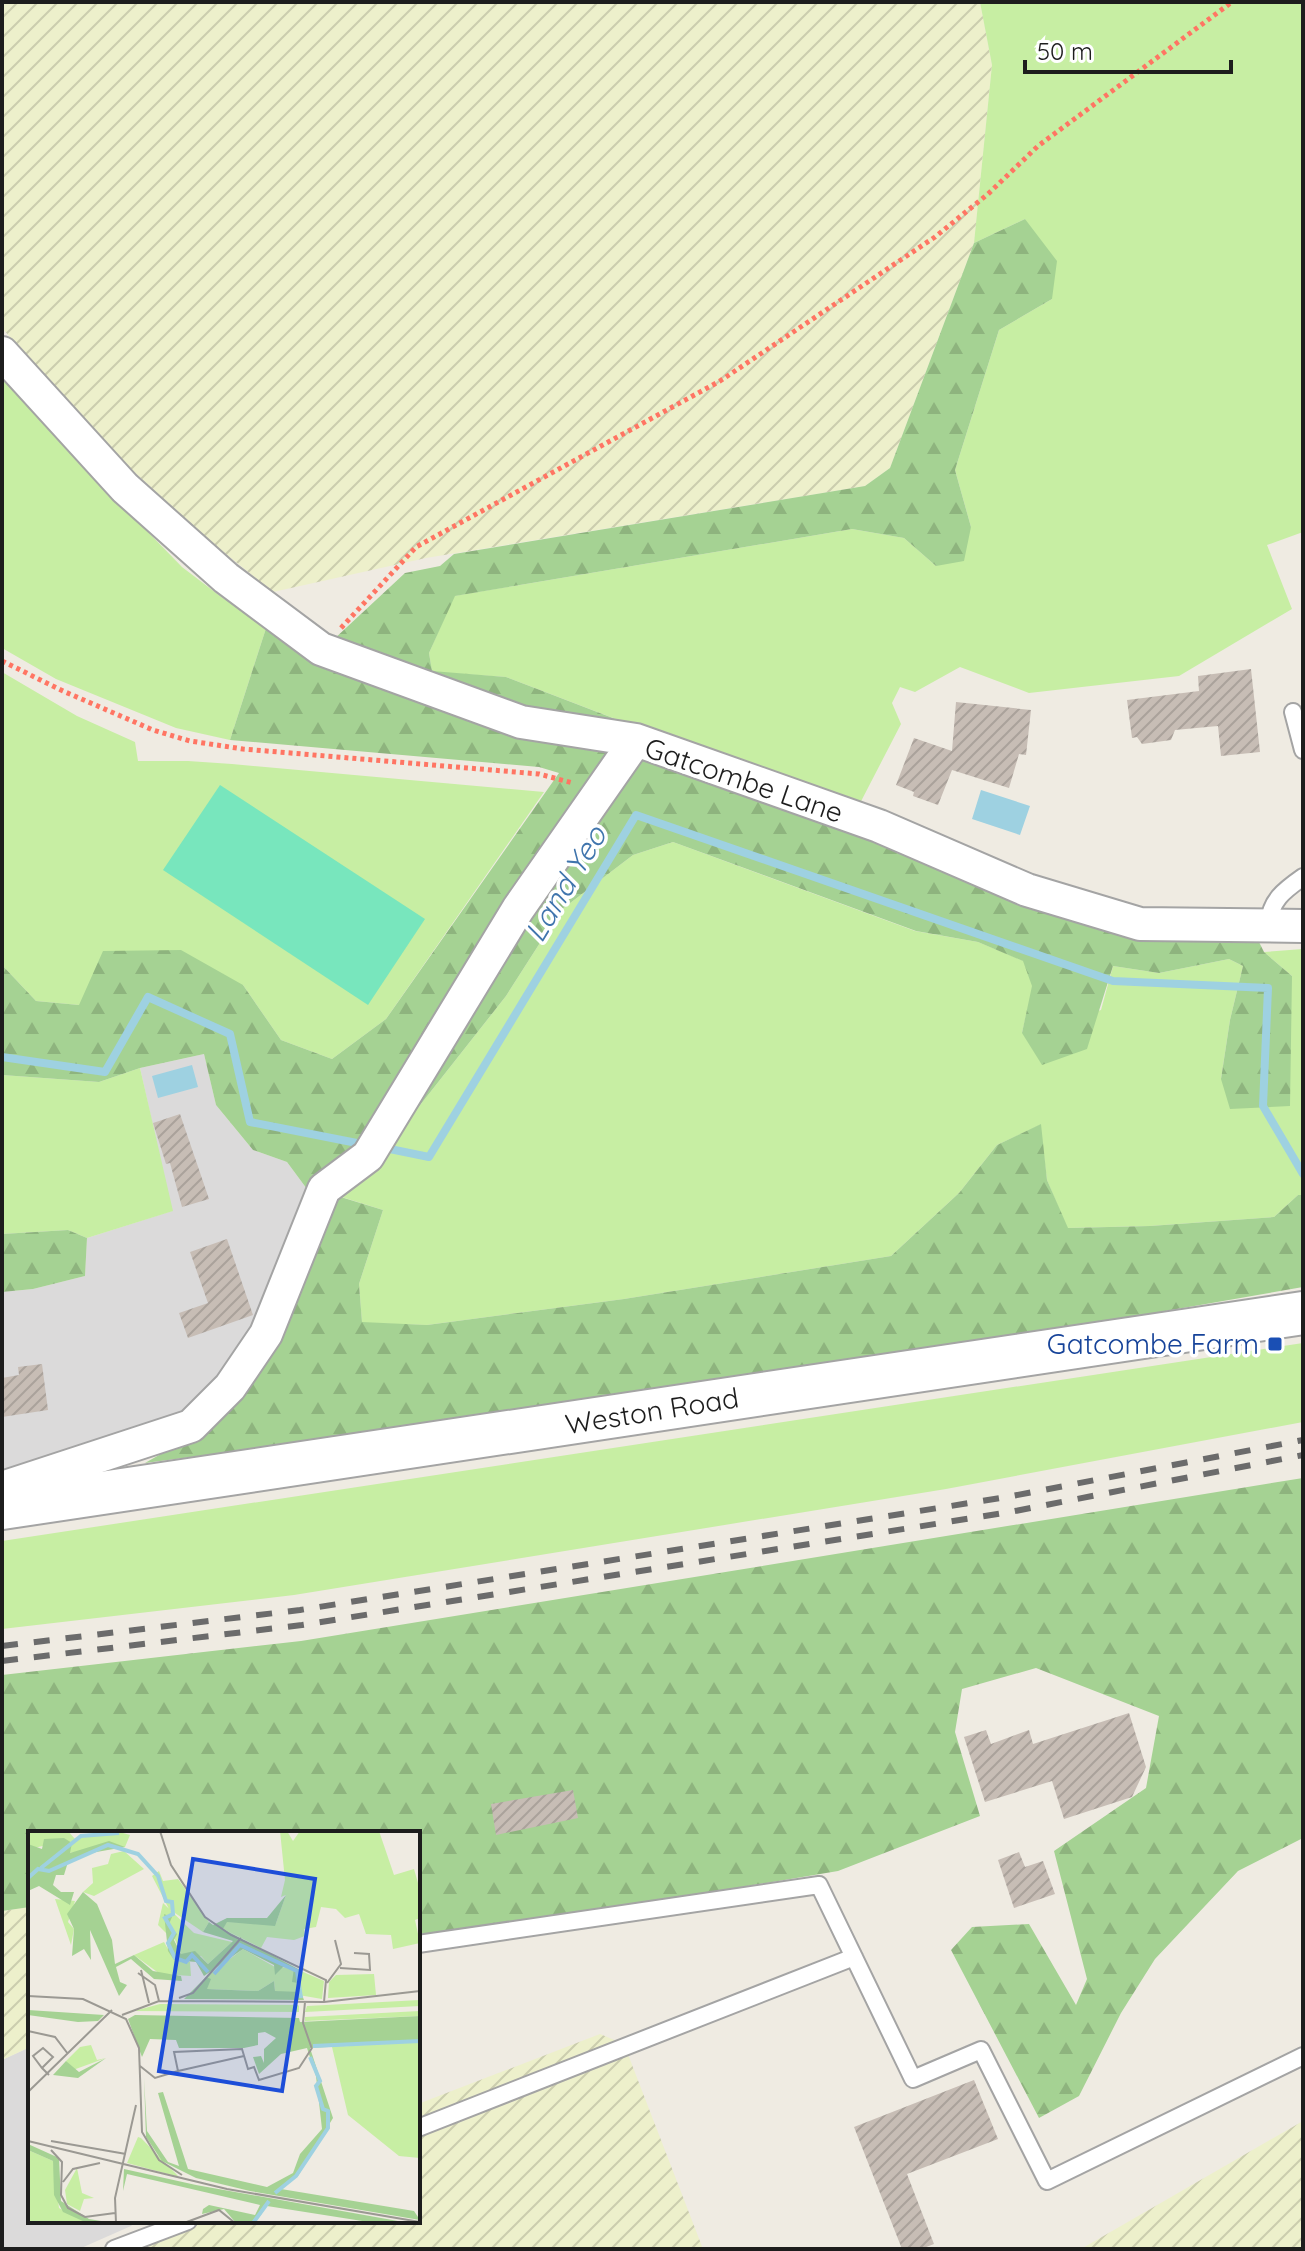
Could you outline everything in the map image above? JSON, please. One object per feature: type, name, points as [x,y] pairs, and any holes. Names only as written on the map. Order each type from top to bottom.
[{"type":"street","points":[[2,353],[125,488],[226,578],[321,649],[521,722],[636,740]]},
{"type":"street","name":"Gatcombe Lane","points":[[2,1490],[191,1426],[230,1387],[266,1334],[324,1189],[374,1146],[518,909],[636,740],[879,826],[1027,890],[1140,924],[1303,926]]},
{"type":"street","name":"Weston Road","points":[[2,1508],[1303,1313]]},
{"type":"lane","points":[[1293,712],[1303,750]]},
{"type":"lane","points":[[1268,925],[1270,907],[1287,888],[1303,877]]},
{"type":"lane","points":[[420,1944],[819,1885],[913,2079],[981,2050],[1047,2181],[1303,2056]]},
{"type":"lane","points":[[420,2127],[854,1957]]},
{"type":"lane","points":[[114,2249],[183,2223]]},
{"type":"path","points":[[321,649],[416,547],[720,381],[935,237],[988,194],[1038,146],[1232,2]]},
{"type":"path","points":[[2,661],[153,730],[190,741],[243,749],[539,774],[601,790]]},
{"type":"shaded area","points":[[204,1054],[216,1105],[253,1150],[287,1162],[307,1189],[259,1323],[222,1381],[185,1417],[2,1472],[2,1292],[33,1289],[85,1276],[87,1238],[172,1211],[140,1068]]},
{"type":"shaded area","points":[[28,2048],[28,2223],[134,2223],[131,2226],[79,2249],[2,2249],[2,2060]]},
{"type":"green space","points":[[2,2],[980,2],[992,65],[974,243],[890,468],[865,486],[426,558],[273,592],[206,538],[118,457],[2,328]]},
{"type":"green space","points":[[980,2],[1303,2],[1303,532],[1267,545],[1292,609],[1179,676],[1029,693],[960,667],[915,692],[900,687],[892,703],[901,724],[856,811],[506,677],[432,672],[429,653],[454,596],[852,529],[904,538],[936,566],[971,527],[955,470],[999,330],[1052,299],[1025,219],[974,243],[992,65]]},
{"type":"green space","points":[[1025,219],[1057,261],[1052,299],[999,330],[955,470],[971,527],[964,561],[936,566],[904,538],[852,529],[455,596],[429,653],[432,671],[506,677],[1087,900],[1256,936],[1264,952],[1292,976],[1290,1106],[1230,1109],[1221,1079],[1230,1020],[1243,966],[1229,959],[1159,973],[1113,966],[1087,1049],[1042,1065],[1022,1033],[1032,986],[1023,961],[978,942],[916,931],[673,842],[633,855],[561,910],[506,996],[391,1142],[307,1189],[287,1162],[253,1150],[216,1105],[204,1054],[140,1068],[99,1082],[2,1075],[2,965],[36,1001],[79,1005],[103,951],[181,950],[243,985],[281,1040],[332,1059],[386,1019],[559,773],[539,767],[230,740],[269,619],[318,654],[405,573],[440,566],[454,554],[865,486],[890,468],[974,243]]},
{"type":"green space","points":[[2,371],[73,455],[182,567],[224,599],[269,619],[230,740],[176,728],[56,679],[2,648]]},
{"type":"green space","points":[[2,672],[77,716],[135,742],[138,761],[232,764],[544,792],[386,1019],[332,1059],[281,1040],[243,985],[79,1005],[36,1001],[2,965]]},
{"type":"green space","points":[[220,785],[425,919],[368,1005],[163,870]]},
{"type":"green space","points":[[673,842],[915,931],[978,942],[1024,961],[1033,986],[1022,1033],[1101,1010],[1113,966],[1159,973],[1229,959],[1243,966],[1230,1020],[1221,1079],[1292,976],[1264,952],[1303,949],[1303,1195],[1298,1195],[1274,1217],[1150,1226],[1067,1228],[1047,1180],[1040,1125],[997,1145],[959,1193],[891,1256],[624,1299],[427,1325],[362,1323],[359,1284],[383,1210],[332,1194],[391,1142],[506,996],[561,910],[633,855]]},
{"type":"green space","points":[[140,1068],[173,1211],[87,1238],[68,1230],[2,1234],[2,1075],[99,1082]]},
{"type":"green space","points":[[1041,1124],[1047,1180],[1068,1228],[1274,1217],[1298,1195],[1303,1195],[1303,1287],[890,1359],[399,1430],[145,1463],[198,1433],[331,1194],[383,1210],[359,1284],[362,1322],[427,1325],[624,1299],[891,1256],[959,1193],[997,1145]]},
{"type":"green space","points":[[68,1230],[87,1238],[85,1276],[33,1289],[2,1292],[2,1234]]},
{"type":"green space","points":[[1303,1343],[1303,1422],[946,1489],[294,1595],[2,1629],[2,1541]]},
{"type":"green space","points":[[1303,1478],[1303,1838],[1238,1871],[1155,1959],[1121,2013],[1079,2096],[1039,2118],[951,1950],[972,1927],[1029,1924],[1076,2005],[1087,1979],[1054,1851],[1146,1788],[1159,1716],[1036,1668],[962,1689],[955,1732],[980,1816],[838,1871],[420,1941],[420,1831],[28,1831],[28,1907],[2,1911],[2,1675],[301,1641]]},
{"type":"green space","points":[[28,1907],[28,2048],[2,2060],[2,1911]]},
{"type":"green space","points":[[600,2034],[624,2044],[703,2249],[140,2249],[172,2236],[177,2223],[420,2223],[420,2103]]},
{"type":"green space","points":[[1303,2121],[1303,2249],[1081,2249]]},
{"type":"water","points":[[981,790],[1030,806],[1020,835],[972,819]]},
{"type":"water","points":[[192,1065],[198,1087],[158,1098],[152,1076]]},
{"type":"building","points":[[1251,669],[1260,752],[1221,756],[1218,726],[1175,730],[1171,740],[1142,744],[1137,737],[1132,738],[1127,700],[1199,691],[1198,676]]},
{"type":"building","points":[[956,702],[1031,710],[1026,755],[1019,754],[1009,788],[952,770],[938,805],[913,796],[914,792],[896,785],[914,738],[952,751]]},
{"type":"building","points":[[180,1114],[209,1199],[182,1207],[170,1163],[166,1164],[153,1123]]},
{"type":"building","points":[[227,1239],[253,1315],[188,1338],[179,1313],[208,1303],[190,1252]]},
{"type":"building","points":[[42,1364],[48,1410],[2,1417],[2,1378],[19,1375],[18,1367]]},
{"type":"building","points":[[1129,1713],[1146,1767],[1132,1797],[1064,1819],[1052,1781],[985,1802],[964,1737],[986,1730],[991,1744],[1029,1730],[1033,1744]]},
{"type":"building","points":[[573,1790],[578,1818],[496,1835],[491,1804]]},
{"type":"building","points":[[1019,1852],[1025,1867],[1043,1861],[1055,1894],[1014,1908],[998,1860]]},
{"type":"building","points":[[974,2080],[998,2139],[907,2174],[934,2244],[921,2249],[902,2249],[854,2127]]},
{"type":"waterway","name":"Land Yeo","points":[[380,1147],[429,1157],[636,815],[1113,981],[1268,988],[1263,1106],[1303,1174]]},
{"type":"waterway","name":"Land Yeo","points":[[2,1057],[105,1072],[148,997],[230,1034],[250,1122],[367,1145]]},
{"type":"railway","points":[[2,1646],[300,1610],[1007,1497],[1303,1440]]},
{"type":"railway","points":[[2,1661],[302,1625],[1010,1512],[1303,1455]]},
{"type":"place","name":"Gatcombe Farm","points":[[1275,1344]]}]
